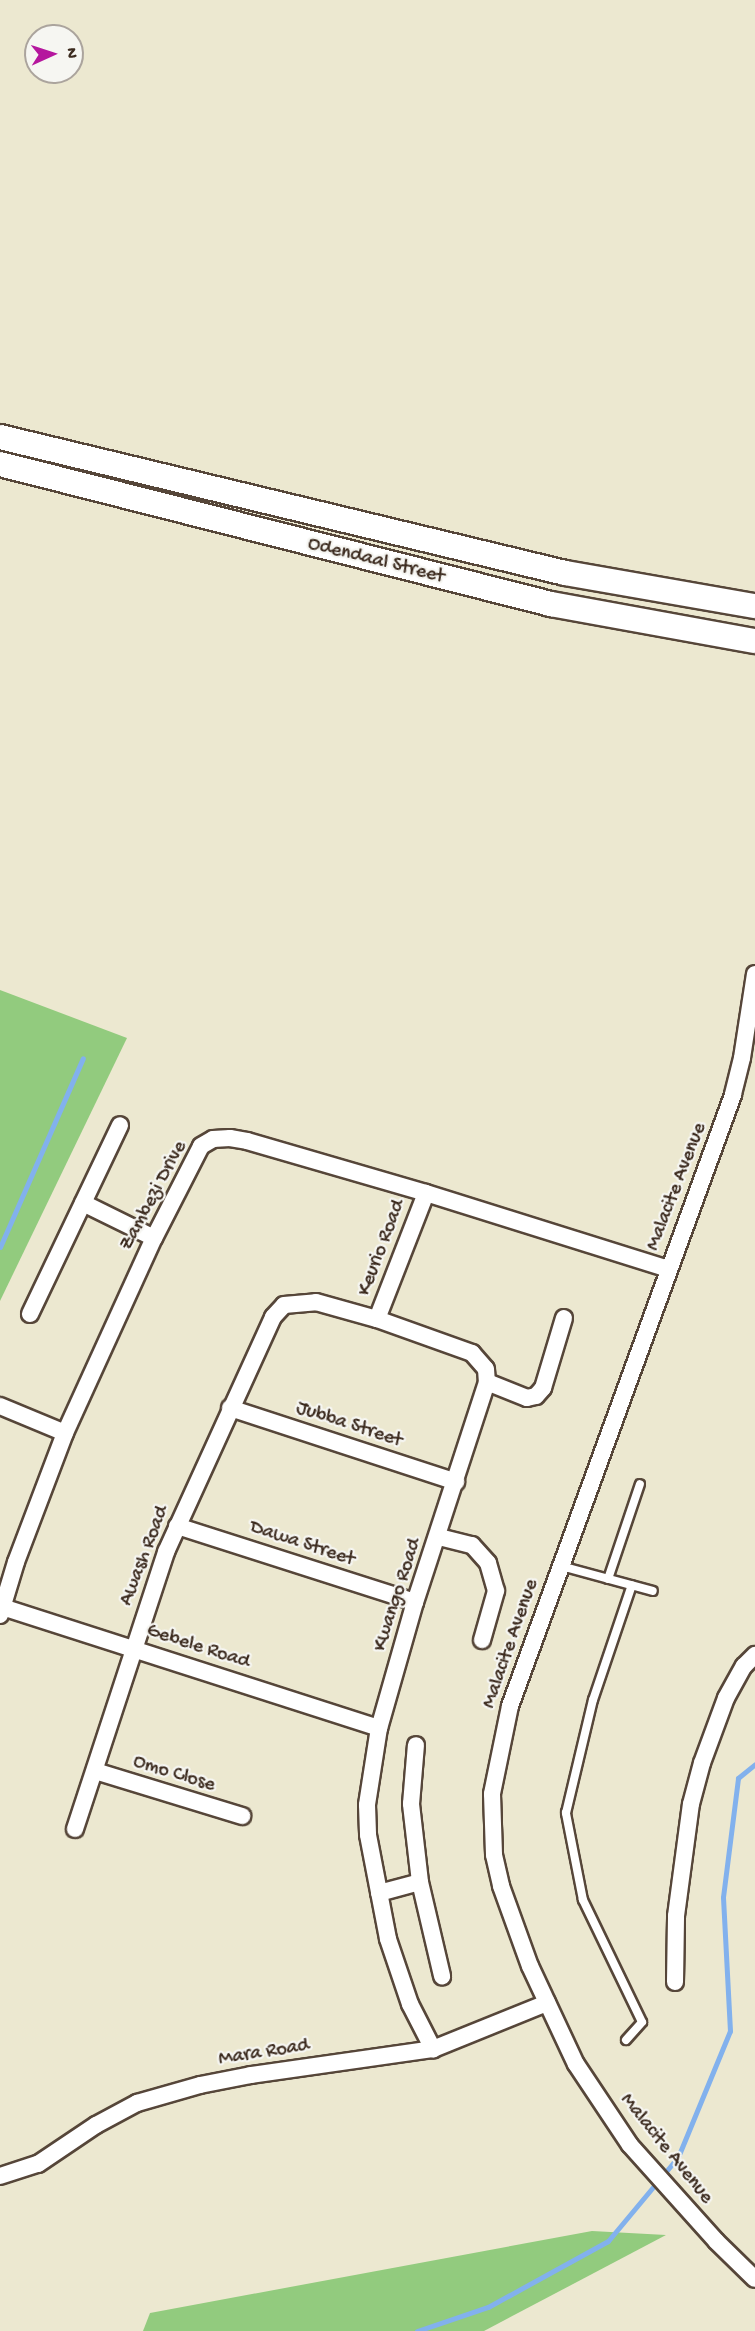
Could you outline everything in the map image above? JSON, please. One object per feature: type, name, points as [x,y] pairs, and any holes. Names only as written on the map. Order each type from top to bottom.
[{"type":"street","name":"Odendaal Street","points":[[0,437],[566,573],[755,606]]},
{"type":"street","name":"Odendaal Street","points":[[0,464],[539,601],[755,640]]},
{"type":"street","name":"Malacite Avenue","points":[[755,974],[742,1058],[733,1095],[698,1197],[668,1269],[510,1706],[492,1794],[494,1855],[501,1886],[530,1966],[576,2064],[630,2145],[716,2241],[755,2279]]},
{"type":"street","points":[[30,1314],[120,1125]]},
{"type":"street","name":"Zambezi Drive","points":[[1,1611],[16,1562],[65,1432],[154,1238],[201,1146],[213,1139],[230,1138],[247,1141],[426,1193],[668,1269]]},
{"type":"street","name":"Keurio Road","points":[[377,1319],[426,1193]]},
{"type":"street","points":[[83,1203],[154,1238]]},
{"type":"street","name":"Awash Road","points":[[75,1829],[133,1648],[177,1526],[259,1342],[280,1308],[293,1303],[316,1302],[377,1319]]},
{"type":"street","points":[[377,1319],[463,1348],[481,1361],[486,1370],[488,1382],[527,1398],[536,1396],[543,1388],[564,1318]]},
{"type":"street","name":"Kwango Road","points":[[433,2049],[410,2004],[388,1939],[367,1821],[379,1728],[415,1602],[439,1537],[488,1382]]},
{"type":"street","points":[[0,1406],[65,1432]]},
{"type":"street","name":"Jubba Street","points":[[230,1408],[456,1482]]},
{"type":"street","name":"Dawa Street","points":[[177,1526],[415,1602]]},
{"type":"street","points":[[439,1537],[472,1545],[488,1563],[496,1591],[482,1640]]},
{"type":"street","name":"Gebele Road","points":[[1,1611],[133,1648],[379,1728]]},
{"type":"street","points":[[675,1982],[676,1916],[691,1804],[702,1764],[726,1698],[744,1666],[755,1654]]},
{"type":"street","points":[[416,1745],[411,1804],[420,1882],[442,1976]]},
{"type":"street","name":"Omo Close","points":[[94,1771],[242,1816]]},
{"type":"street","points":[[379,1893],[420,1882]]},
{"type":"street","name":"Mara Road","points":[[0,2176],[38,2164],[96,2125],[137,2103],[200,2085],[250,2075],[433,2049],[547,2003]]},
{"type":"lane","points":[[608,1579],[640,1484]]},
{"type":"lane","points":[[561,1566],[653,1591]]},
{"type":"lane","points":[[626,2040],[642,2022],[583,1900],[566,1813],[593,1700],[632,1585]]},
{"type":"green space","points":[[0,990],[127,1038],[0,1301]]},
{"type":"green space","points":[[592,2231],[666,2235],[484,2331],[143,2331],[150,2313]]},
{"type":"waterway","points":[[0,1247],[83,1058]]},
{"type":"waterway","points":[[417,2331],[488,2307],[608,2241],[678,2157],[730,2031],[723,1897],[738,1778],[755,1764]]}]
